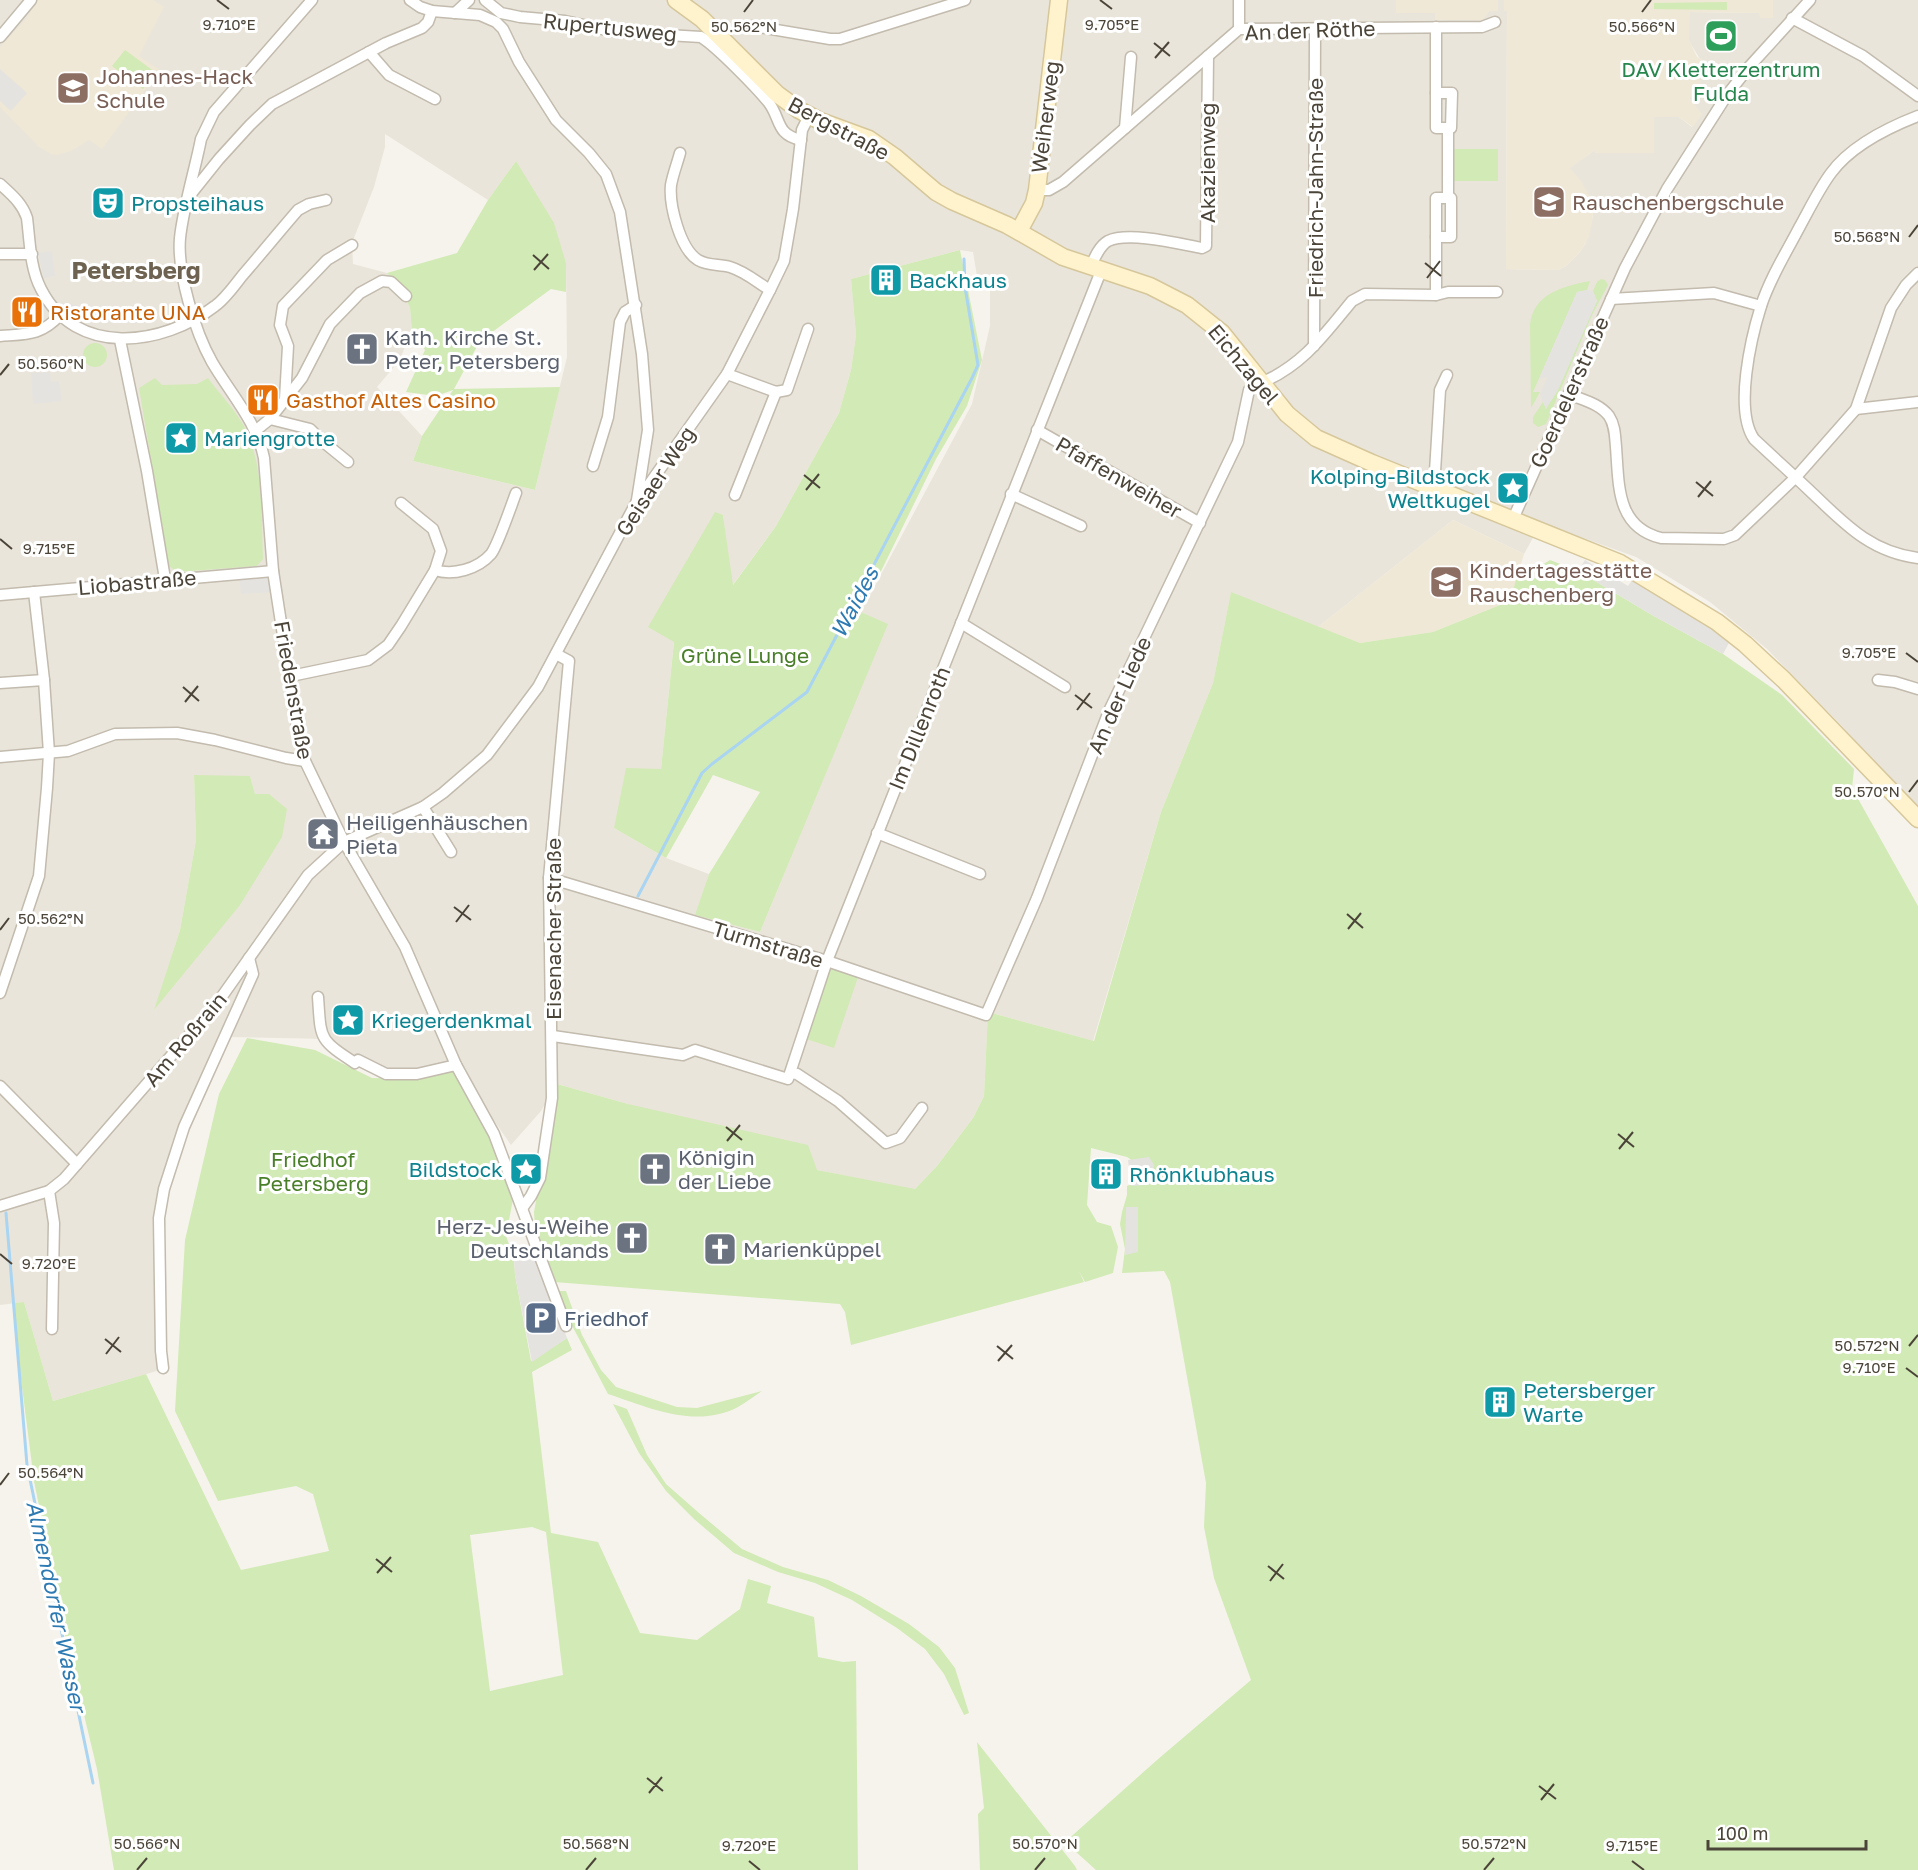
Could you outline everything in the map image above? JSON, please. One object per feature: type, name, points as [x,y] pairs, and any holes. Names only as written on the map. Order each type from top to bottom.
[{"type":"main road","name":"Bergstraße","points":[[676,0],[702,19],[777,94],[809,116],[869,139],[895,157],[936,192],[1019,231]]},
{"type":"main road","name":"Weiherweg","points":[[1019,231],[1034,203],[1037,189],[1059,0]]},
{"type":"main road","name":"Eichzagel","points":[[1019,231],[1063,257],[1150,286],[1187,305],[1222,333],[1287,414],[1314,436],[1372,463],[1620,563],[1717,622],[1784,680],[1918,819]]},
{"type":"street","points":[[0,37],[31,0]]},
{"type":"street","name":"Friedenstraße","points":[[312,0],[214,112],[201,139],[181,236],[182,269],[195,320],[211,360],[261,444],[273,571],[299,739],[305,761],[344,842],[405,947],[456,1065],[494,1134],[566,1326]]},
{"type":"street","points":[[410,0],[432,11],[486,16],[499,25],[519,62],[556,120],[606,174],[620,212],[642,354],[648,430],[636,503]]},
{"type":"street","points":[[455,13],[469,0]]},
{"type":"street","name":"Rupertusweg","points":[[485,0],[501,13],[520,17],[565,21],[616,32],[701,37],[768,102],[778,124],[785,133],[801,140]]},
{"type":"street","points":[[753,26],[840,39],[965,0]]},
{"type":"street","points":[[1239,0],[1239,29]]},
{"type":"street","name":"Goerdelerstraße","points":[[1513,519],[1646,226],[1701,132],[1749,67],[1810,0]]},
{"type":"street","points":[[189,197],[219,159],[272,104],[369,52],[426,26],[432,11]]},
{"type":"street","points":[[1792,18],[1863,56],[1918,96]]},
{"type":"street","name":"An der Röthe","points":[[1037,189],[1055,188],[1239,29],[1482,27],[1495,22]]},
{"type":"street","points":[[1436,27],[1436,128],[1448,128],[1448,198],[1436,198],[1436,295]]},
{"type":"street","name":"Friedrich-Jahn-Straße","points":[[1314,346],[1315,29]]},
{"type":"street","points":[[369,52],[389,75],[435,99]]},
{"type":"street","name":"Akazienweg","points":[[1095,269],[1102,246],[1115,239],[1151,238],[1202,248],[1206,246],[1208,56]]},
{"type":"street","points":[[1125,128],[1131,57]]},
{"type":"street","name":"Geisaer Weg","points":[[344,842],[423,807],[443,793],[487,755],[538,687],[636,503],[727,374],[784,261],[793,209],[802,130],[809,116]]},
{"type":"street","points":[[1918,116],[1898,124],[1858,148],[1832,172],[1773,278],[1761,306],[1747,372],[1744,401],[1746,424],[1754,439],[1846,526],[1867,541],[1891,552],[1918,558]]},
{"type":"street","points":[[680,153],[673,176],[671,202],[679,231],[691,255],[704,262],[727,266],[741,272],[770,290]]},
{"type":"street","points":[[0,184],[20,202],[24,210],[33,267],[42,291],[60,315],[90,334],[120,340],[160,334],[195,320],[217,305],[298,210],[309,204],[326,200]]},
{"type":"street","points":[[285,399],[288,346],[280,326],[283,306],[327,260],[352,245]]},
{"type":"street","points":[[0,254],[32,254]]},
{"type":"street","name":"Im Dillenroth","points":[[827,961],[1037,430],[1095,269]]},
{"type":"street","points":[[1569,394],[1598,406],[1609,417],[1615,429],[1622,503],[1633,521],[1652,535],[1661,538],[1724,539],[1735,535],[1796,477],[1856,409],[1891,309],[1906,285],[1918,273]]},
{"type":"street","points":[[255,431],[270,418],[302,378],[330,324],[360,293],[382,281],[391,282],[406,296]]},
{"type":"street","name":"Friedrich-Jahn-Straße","points":[[1259,381],[1293,366],[1314,346],[1352,301],[1365,294],[1436,295],[1448,292],[1497,292]]},
{"type":"street","name":"Goerdelerstraße","points":[[1611,299],[1714,293],[1761,306]]},
{"type":"street","points":[[593,466],[608,417],[620,322],[629,308],[636,305]]},
{"type":"street","points":[[0,336],[38,333],[60,315]]},
{"type":"street","points":[[727,374],[776,392],[787,390],[807,329]]},
{"type":"street","points":[[120,340],[147,471],[165,579]]},
{"type":"street","points":[[1434,488],[1440,390],[1447,375]]},
{"type":"street","name":"An der Liede","points":[[986,1015],[1037,898],[1109,711],[1238,442],[1249,390],[1259,381]]},
{"type":"street","points":[[735,495],[776,392]]},
{"type":"street","points":[[1856,409],[1918,402]]},
{"type":"street","points":[[270,418],[310,429],[348,462]]},
{"type":"street","name":"Pfaffenweiher","points":[[1037,430],[1200,523]]},
{"type":"street","points":[[435,570],[445,573],[472,568],[491,553],[516,493]]},
{"type":"street","points":[[1011,494],[1081,526]]},
{"type":"street","points":[[291,676],[368,660],[388,645],[435,570],[441,551],[433,529],[401,503]]},
{"type":"street","name":"Liobastraße","points":[[0,595],[273,571]]},
{"type":"street","points":[[0,993],[39,876],[49,753],[34,592]]},
{"type":"street","points":[[961,623],[1065,687]]},
{"type":"street","name":"Eisenacher Straße","points":[[523,1207],[540,1178],[552,1098],[553,1036],[549,878],[569,661],[556,654]]},
{"type":"street","points":[[0,683],[44,680]]},
{"type":"street","points":[[1878,680],[1918,689]]},
{"type":"street","points":[[0,757],[78,749],[115,735],[177,733],[305,761]]},
{"type":"street","points":[[423,807],[451,852]]},
{"type":"street","points":[[877,833],[980,874]]},
{"type":"street","name":"Am Roßrain","points":[[0,1206],[49,1191],[64,1179],[218,1002],[308,875],[344,842]]},
{"type":"street","name":"Turmstraße","points":[[549,878],[827,961],[986,1015]]},
{"type":"street","points":[[163,1368],[159,1218],[164,1189],[184,1127],[253,974],[249,958]]},
{"type":"street","points":[[553,1036],[683,1055],[695,1050],[788,1079],[827,961]]},
{"type":"street","points":[[318,997],[320,1034],[331,1048],[355,1064],[358,1060],[386,1074],[417,1074],[456,1065]]},
{"type":"street","points":[[791,1073],[797,1074],[838,1101],[886,1143],[900,1138],[922,1108]]},
{"type":"street","points":[[0,1086],[77,1164]]},
{"type":"street","points":[[49,1191],[54,1223],[52,1329]]},
{"type":"shaded area","points":[[0,0],[1396,0],[1396,13],[1435,13],[1435,20],[1482,20],[1489,11],[1498,11],[1498,0],[1504,0],[1504,11],[1507,11],[1506,269],[1558,270],[1566,266],[1585,244],[1593,213],[1569,168],[1595,150],[1596,153],[1653,153],[1654,117],[1679,117],[1692,127],[1701,114],[1689,98],[1702,75],[1700,59],[1689,41],[1689,12],[1760,13],[1773,17],[1773,0],[1918,0],[1918,809],[1767,649],[1710,602],[1636,557],[1575,535],[1540,525],[1524,554],[1453,520],[1318,627],[1231,593],[1213,683],[1161,812],[1093,1041],[988,1012],[984,1096],[973,1118],[937,1166],[914,1190],[817,1170],[628,1104],[557,1084],[541,1111],[511,1145],[452,1061],[412,1070],[382,1070],[356,1061],[327,1039],[229,1037],[188,1127],[168,1189],[162,1218],[167,1368],[53,1401],[24,1302],[0,1305]],"holes":[[[385,134],[488,200],[516,161],[566,263],[567,357],[535,490],[413,461],[422,436],[377,387],[399,361],[412,331],[410,308],[400,286],[387,273],[353,264],[352,243],[374,187],[385,147]],[[960,250],[973,252],[978,282],[990,282],[990,326],[972,404],[861,612],[887,624],[760,932],[696,915],[709,874],[666,858],[614,828],[661,769],[674,641],[649,626],[723,515],[732,586],[776,526],[839,413],[851,370],[856,335],[851,279]],[[194,776],[250,776],[255,794],[155,1009],[180,930],[196,840]]]},
{"type":"shaded area","name":"Johannes-Hack Schule","points":[[38,0],[153,0],[164,7],[139,56],[160,70],[102,149],[89,140],[71,151],[57,155],[51,154],[39,147],[0,107],[0,47],[26,19]]},
{"type":"shaded area","points":[[1396,0],[1498,0],[1498,11],[1489,11],[1483,20],[1435,20],[1435,13],[1396,13]]},
{"type":"shaded area","points":[[1504,0],[1773,0],[1773,18],[1760,18],[1759,13],[1690,12],[1689,40],[1697,57],[1702,59],[1702,75],[1700,77],[1701,95],[1689,98],[1702,114],[1693,127],[1679,117],[1654,117],[1654,153],[1595,153],[1595,150],[1570,168],[1581,181],[1590,198],[1593,213],[1589,237],[1580,252],[1566,266],[1558,270],[1506,269],[1507,11],[1504,11]]},
{"type":"shaded area","points":[[0,69],[27,93],[11,111],[0,101]]},
{"type":"shaded area","points":[[52,251],[55,276],[44,278],[38,253]]},
{"type":"shaded area","points":[[1593,291],[1597,301],[1558,390],[1546,409],[1540,394],[1548,377],[1539,379],[1577,292]]},
{"type":"shaded area","points":[[60,303],[103,309],[104,305],[138,312],[136,324],[106,319],[107,313],[89,315],[81,321],[75,319]]},
{"type":"shaded area","points":[[50,372],[51,382],[59,381],[62,401],[33,404],[31,373]]},
{"type":"shaded area","name":"Kindertagesstätte Rauschenberg","points":[[1453,520],[1524,554],[1512,594],[1500,605],[1433,632],[1360,643],[1318,627]]},
{"type":"shaded area","points":[[1585,560],[1628,586],[1633,579],[1731,639],[1723,654],[1578,571]]},
{"type":"shaded area","points":[[271,575],[273,592],[241,594],[239,577]]},
{"type":"shaded area","points":[[1149,1157],[1154,1165],[1152,1181],[1145,1185],[1131,1186],[1128,1160]]},
{"type":"shaded area","points":[[1126,1207],[1138,1207],[1138,1252],[1125,1255]]},
{"type":"shaded area","name":"Friedhof","points":[[533,1251],[567,1338],[532,1362],[515,1275],[514,1258]]},
{"type":"green space","points":[[1727,2],[1727,10],[1654,9],[1654,3]]},
{"type":"green space","points":[[125,50],[155,72],[143,89],[112,66]]},
{"type":"green space","points":[[1452,149],[1498,149],[1498,181],[1452,181]]},
{"type":"green space","points":[[516,161],[554,223],[566,263],[566,292],[551,289],[480,341],[454,389],[560,387],[535,490],[413,461],[422,436],[453,390],[436,396],[406,392],[425,350],[412,331],[410,308],[400,286],[387,273],[457,253],[488,200]]},
{"type":"green space","name":"Grüne Lunge","points":[[960,250],[982,360],[967,406],[936,459],[861,612],[888,624],[760,932],[695,915],[709,874],[760,792],[713,775],[666,858],[614,828],[626,768],[661,769],[674,642],[648,627],[715,512],[723,515],[733,585],[776,526],[839,413],[851,370],[856,335],[851,279]]},
{"type":"green space","points":[[1601,279],[1605,280],[1608,285],[1592,315],[1546,424],[1538,427],[1533,423],[1533,417],[1543,402],[1546,409],[1597,301],[1593,291]]},
{"type":"green space","points":[[1590,281],[1587,290],[1577,292],[1533,392],[1540,392],[1531,408],[1530,325],[1532,314],[1543,299],[1551,293]]},
{"type":"green space","points":[[95,343],[100,344],[106,350],[106,360],[100,366],[95,367],[90,366],[84,360],[83,355],[84,350],[90,344]]},
{"type":"green space","points":[[155,378],[162,385],[197,384],[208,378],[247,433],[260,486],[263,559],[257,566],[177,572],[169,566],[139,388]]},
{"type":"green space","points":[[1550,560],[1578,571],[1723,654],[1782,695],[1854,769],[1852,788],[1918,906],[1918,1870],[1096,1870],[1065,1842],[1251,1680],[1214,1578],[1204,1527],[1206,1483],[1170,1282],[1164,1271],[1122,1273],[1125,1249],[1120,1224],[1127,1186],[1136,1182],[1133,1161],[1127,1157],[1091,1148],[1087,1205],[1097,1222],[1111,1226],[1118,1247],[1113,1273],[1085,1282],[1079,1271],[1084,1282],[851,1345],[845,1312],[840,1304],[554,1282],[535,1228],[534,1212],[557,1084],[628,1104],[808,1145],[817,1170],[915,1189],[937,1166],[973,1118],[984,1096],[988,1012],[1094,1041],[1161,812],[1213,683],[1231,592],[1360,643],[1433,632],[1500,605],[1512,594],[1519,569],[1529,578],[1545,579],[1542,565]]},
{"type":"green space","points":[[194,775],[250,776],[255,794],[269,794],[287,809],[282,837],[240,905],[154,1010],[180,930],[196,840]]},
{"type":"green space","points":[[826,967],[858,977],[834,1048],[803,1038]]},
{"type":"green space","name":"Friedhof Petersberg","points":[[247,1038],[315,1050],[372,1078],[420,1079],[455,1070],[491,1135],[514,1194],[506,1236],[514,1258],[531,1361],[567,1338],[572,1350],[532,1372],[551,1533],[598,1542],[640,1633],[697,1640],[740,1609],[748,1579],[771,1586],[767,1603],[814,1617],[818,1657],[843,1662],[856,1661],[858,1870],[114,1870],[97,1769],[66,1640],[34,1481],[18,1355],[14,1303],[24,1302],[53,1401],[146,1374],[241,1570],[329,1551],[313,1494],[296,1486],[218,1501],[175,1411],[185,1240],[219,1094]],"holes":[[[532,1527],[546,1532],[563,1675],[490,1691],[470,1535]]]},
{"type":"green space","points":[[558,1291],[566,1291],[582,1335],[601,1370],[616,1387],[677,1407],[697,1408],[762,1391],[738,1407],[706,1416],[673,1414],[608,1394],[567,1316]]},
{"type":"green space","points":[[613,1404],[627,1409],[647,1455],[666,1484],[742,1549],[783,1567],[828,1580],[861,1596],[909,1624],[939,1647],[955,1668],[969,1713],[964,1715],[944,1674],[925,1649],[897,1628],[852,1600],[815,1583],[778,1572],[734,1553],[694,1519],[666,1491],[639,1453]]},
{"type":"green space","points":[[977,1742],[1077,1870],[980,1870],[978,1814],[984,1808]]},
{"type":"waterway","name":"Waides","points":[[638,896],[702,773],[807,692],[972,378],[978,365],[965,287],[964,259]]},
{"type":"waterway","name":"Almendorfer Wasser","points":[[6,1213],[27,1465],[93,1783]]},
{"type":"place","name":"DAV Kletterzentrum Fulda","points":[[1721,36]]},
{"type":"place","name":"Johannes-Hack Schule","points":[[73,88]]},
{"type":"place","name":"Rauschenbergschule","points":[[1549,202]]},
{"type":"place","name":"Propsteihaus","points":[[108,203]]},
{"type":"place","name":"Backhaus","points":[[886,280]]},
{"type":"place","name":"Ristorante UNA","points":[[27,312]]},
{"type":"place","name":"Kath. Kirche St. Peter, Petersberg","points":[[362,349]]},
{"type":"place","name":"Gasthof Altes Casino","points":[[263,400]]},
{"type":"place","name":"Mariengrotte","points":[[181,438]]},
{"type":"place","name":"Kolping-Bildstock Weltkugel","points":[[1513,488]]},
{"type":"place","name":"Kindertagesstätte Rauschenberg","points":[[1446,582]]},
{"type":"place","name":"Heiligenhäuschen Pieta","points":[[323,834]]},
{"type":"place","name":"Kriegerdenkmal","points":[[348,1020]]},
{"type":"place","name":"Bildstock","points":[[526,1169]]},
{"type":"place","name":"Königin der Liebe","points":[[655,1169]]},
{"type":"place","name":"Rhönklubhaus","points":[[1106,1174]]},
{"type":"place","name":"Herz-Jesu-Weihe Deutschlands","points":[[632,1238]]},
{"type":"place","name":"Marienküppel","points":[[720,1249]]},
{"type":"place","name":"Friedhof","points":[[541,1318]]},
{"type":"place","name":"Petersberger Warte","points":[[1500,1402]]},
{"type":"district","name":"Petersberg","points":[[136,269]]}]
